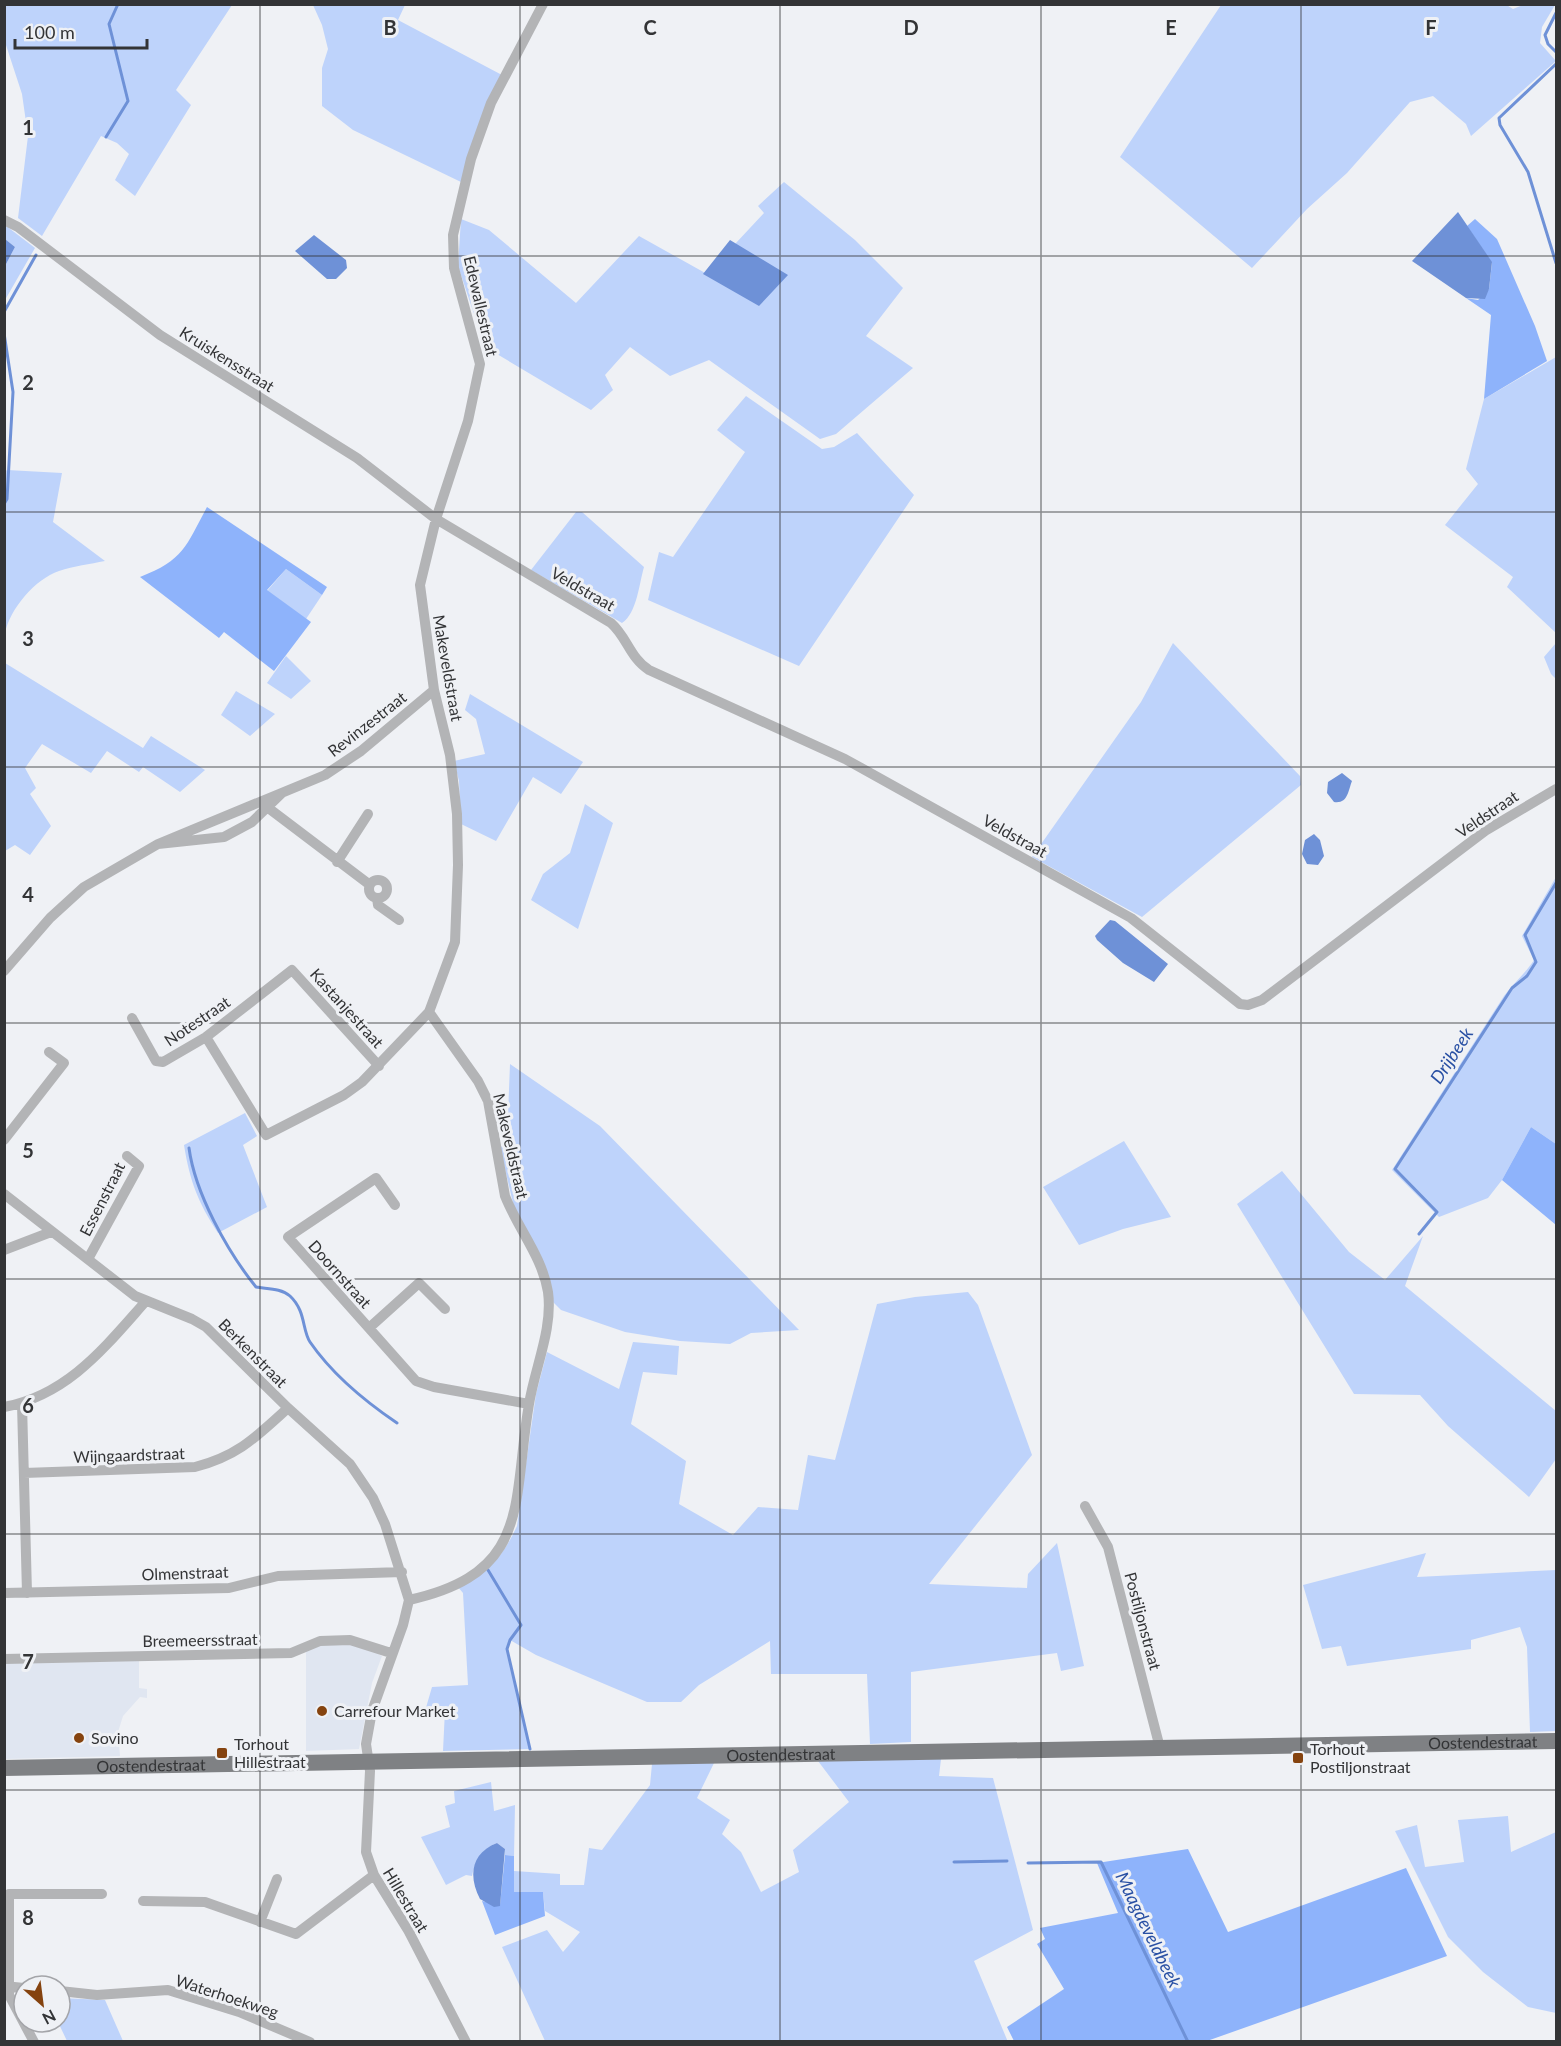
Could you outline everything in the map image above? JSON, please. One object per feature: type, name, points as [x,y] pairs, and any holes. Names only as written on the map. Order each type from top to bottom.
[{"type":"main road","name":"Oostendestraat","points":[[4,1768],[1557,1741]]},
{"type":"street","name":"Edewallestraat","points":[[436,519],[468,421],[480,364],[454,268],[453,235],[471,159],[491,103],[543,4]]},
{"type":"street","name":"Kruiskensstraat","points":[[4,220],[18,227],[160,335],[357,458],[436,519]]},
{"type":"street","name":"Makeveldstraat","points":[[409,1600],[430,1595],[476,1574],[499,1550],[512,1523],[518,1496],[529,1404],[550,1313],[547,1289],[535,1251],[511,1210],[506,1196],[488,1101],[478,1081],[429,1012],[454,942],[458,865],[450,756],[434,690],[420,585],[436,519]]},
{"type":"street","name":"Veldstraat","points":[[436,519],[611,623],[622,634],[635,659],[649,670],[845,759],[1131,918],[1231,998],[1244,1005],[1262,1000],[1490,827],[1557,789]]},
{"type":"street","name":"Revinzestraat","points":[[4,971],[50,918],[84,887],[158,844],[282,793],[343,764],[434,690]]},
{"type":"street","name":"Revinzestraat","points":[[158,844],[224,837],[252,822],[282,793]]},
{"type":"street","points":[[267,807],[370,885],[378,881],[386,885],[384,896],[377,898],[378,905],[399,920]]},
{"type":"street","points":[[337,862],[368,814]]},
{"type":"street","name":"Notestraat","points":[[132,1018],[156,1061],[163,1062],[206,1037],[292,970]]},
{"type":"street","name":"Kastanjestraat","points":[[292,970],[379,1066]]},
{"type":"street","points":[[206,1037],[266,1135],[344,1095],[379,1066],[429,1012]]},
{"type":"street","points":[[4,1140],[64,1064],[49,1052]]},
{"type":"street","name":"Essenstraat","points":[[88,1258],[139,1166],[128,1156]]},
{"type":"street","name":"Doornstraat","points":[[395,1205],[376,1178],[288,1237],[416,1381],[434,1387],[529,1404]]},
{"type":"street","name":"Berkenstraat","points":[[4,1194],[88,1258],[120,1286],[146,1301],[192,1319],[206,1328],[288,1408],[350,1464],[373,1498],[402,1572],[409,1600]]},
{"type":"street","points":[[4,1250],[51,1232]]},
{"type":"street","name":"Doornstraat","points":[[369,1328],[419,1283],[445,1309]]},
{"type":"street","points":[[4,1407],[22,1404],[59,1387],[78,1374],[146,1301]]},
{"type":"street","points":[[22,1404],[27,1593]]},
{"type":"street","name":"Wijngaardstraat","points":[[24,1473],[195,1467],[222,1460],[246,1446],[288,1408]]},
{"type":"street","name":"Postiljonstraat","points":[[1085,1506],[1108,1547],[1160,1748]]},
{"type":"street","name":"Olmenstraat","points":[[4,1593],[229,1588],[278,1576],[402,1572]]},
{"type":"street","points":[[370,1762],[366,1744],[372,1711],[403,1625],[409,1600]]},
{"type":"street","name":"Breemeersstraat","points":[[4,1659],[291,1653],[320,1641],[361,1642],[391,1653]]},
{"type":"street","name":"Hillestraat","points":[[370,1762],[366,1852],[374,1875],[408,1930],[466,2042]]},
{"type":"street","points":[[143,1901],[205,1902],[296,1934],[374,1875]]},
{"type":"street","points":[[260,1922],[277,1879]]},
{"type":"street","points":[[34,2042],[7,1987],[9,1894],[102,1894]]},
{"type":"street","name":"Waterhoekweg","points":[[72,1992],[97,1995],[168,1990],[239,2012],[310,2042]]},
{"type":"shaded area","points":[[1505,4],[1513,9],[1523,5],[1555,5],[1542,27],[1540,43],[1556,61],[1471,136],[1466,124],[1433,96],[1410,102],[1347,173],[1307,209],[1252,268],[1120,157],[1221,5]]},
{"type":"shaded area","points":[[4,5],[232,5],[176,90],[191,105],[135,196],[115,180],[129,154],[117,143],[101,136],[42,236],[18,218],[28,136],[22,94],[5,42]]},
{"type":"shaded area","points":[[313,5],[405,5],[398,20],[502,75],[461,182],[353,130],[322,106],[322,68],[328,49],[322,25]]},
{"type":"shaded area","points":[[784,182],[855,240],[903,288],[866,336],[913,368],[836,434],[820,439],[709,360],[670,376],[630,347],[605,375],[613,390],[591,410],[485,347],[458,266],[461,219],[489,230],[576,303],[639,236],[707,274],[764,213],[758,206]]},
{"type":"shaded area","points":[[1458,212],[1492,262],[1489,289],[1485,299],[1466,298],[1412,261]]},
{"type":"shaded area","points":[[1475,219],[1497,239],[1535,326],[1547,361],[1484,399],[1491,315],[1466,298],[1478,300],[1489,289],[1492,263],[1467,226]]},
{"type":"shaded area","points":[[5,225],[35,248],[5,300],[5,266],[15,247],[5,239]]},
{"type":"shaded area","points":[[314,235],[346,260],[347,268],[336,279],[327,279],[295,251]]},
{"type":"shaded area","points":[[5,239],[15,247],[5,266]]},
{"type":"shaded area","points":[[730,240],[788,275],[759,306],[703,274]]},
{"type":"shaded area","points":[[1556,357],[1556,633],[1507,587],[1513,577],[1445,525],[1478,484],[1466,469],[1484,399]]},
{"type":"shaded area","points":[[746,396],[822,449],[834,447],[857,433],[914,495],[799,666],[648,600],[659,552],[673,557],[745,452],[717,430]]},
{"type":"shaded area","points":[[7,470],[62,473],[53,522],[105,561],[59,571],[41,581],[18,605],[5,633],[4,472]]},
{"type":"shaded area","points":[[207,507],[327,587],[322,595],[286,569],[267,590],[311,622],[274,671],[224,632],[219,638],[140,577],[155,571],[175,558],[188,542]]},
{"type":"shaded area","points":[[576,512],[582,512],[644,567],[637,598],[631,612],[622,623],[531,570]]},
{"type":"shaded area","points":[[286,569],[322,595],[306,619],[267,591]]},
{"type":"shaded area","points":[[1173,643],[1300,776],[1301,785],[1142,917],[1032,857],[1141,702]]},
{"type":"shaded area","points":[[1556,643],[1556,679],[1551,674],[1544,657]]},
{"type":"shaded area","points":[[286,656],[311,681],[291,699],[267,683]]},
{"type":"shaded area","points":[[5,663],[143,748],[151,736],[205,770],[180,792],[143,767],[139,772],[107,751],[91,773],[42,744],[25,768],[36,788],[30,794],[51,826],[30,855],[15,845],[5,851]]},
{"type":"shaded area","points":[[236,691],[275,714],[250,736],[221,715]]},
{"type":"shaded area","points":[[470,694],[583,762],[561,794],[533,777],[496,841],[461,824],[459,781],[454,761],[485,754],[476,719],[465,710]]},
{"type":"shaded area","points":[[1342,773],[1352,781],[1345,799],[1334,802],[1327,793],[1328,782]]},
{"type":"shaded area","points":[[585,804],[613,823],[578,929],[531,900],[543,874],[570,853]]},
{"type":"shaded area","points":[[1314,834],[1320,840],[1324,856],[1318,865],[1307,864],[1302,854],[1305,840]]},
{"type":"shaded area","points":[[1556,877],[1556,1144],[1531,1127],[1502,1180],[1488,1198],[1439,1217],[1392,1170],[1504,996],[1534,960],[1522,936]]},
{"type":"shaded area","points":[[1110,920],[1115,921],[1168,964],[1154,982],[1123,963],[1097,940],[1095,936]]},
{"type":"shaded area","points":[[510,1064],[600,1126],[799,1330],[751,1333],[730,1344],[680,1341],[625,1332],[561,1310],[553,1302],[514,1207],[500,1148],[507,1141]]},
{"type":"shaded area","points":[[245,1113],[257,1136],[243,1145],[267,1207],[218,1233],[196,1191],[184,1145]]},
{"type":"shaded area","points":[[1531,1127],[1556,1144],[1556,1225],[1502,1180]]},
{"type":"shaded area","points":[[1124,1141],[1171,1217],[1123,1229],[1079,1245],[1043,1187]]},
{"type":"shaded area","points":[[1282,1171],[1349,1252],[1385,1280],[1423,1236],[1405,1286],[1556,1411],[1556,1459],[1529,1497],[1448,1426],[1420,1395],[1354,1394],[1237,1204]]},
{"type":"shaded area","points":[[968,1292],[978,1305],[1032,1455],[929,1584],[1027,1588],[1028,1574],[1057,1543],[1084,1666],[1061,1671],[1057,1653],[911,1672],[911,1742],[870,1744],[867,1674],[771,1674],[770,1641],[699,1685],[681,1702],[647,1702],[536,1655],[510,1640],[507,1649],[530,1749],[443,1751],[445,1710],[425,1711],[432,1687],[468,1685],[463,1593],[458,1587],[487,1569],[506,1547],[517,1526],[536,1394],[547,1352],[619,1389],[633,1342],[679,1346],[677,1375],[643,1372],[631,1424],[686,1461],[679,1504],[733,1535],[758,1507],[798,1510],[808,1455],[835,1460],[877,1304],[915,1297]]},
{"type":"shaded area","points":[[1426,1553],[1417,1577],[1556,1570],[1556,1731],[1530,1732],[1527,1647],[1520,1627],[1471,1640],[1471,1649],[1347,1666],[1341,1646],[1322,1649],[1303,1585]]},
{"type":"shaded area","points":[[314,1644],[360,1644],[382,1656],[372,1683],[359,1749],[306,1751],[306,1652]]},
{"type":"shaded area","points":[[139,1659],[139,1688],[147,1689],[147,1698],[140,1697],[123,1716],[118,1732],[120,1756],[5,1759],[4,1661]]},
{"type":"shaded area","points":[[941,1759],[939,1776],[993,1778],[1033,1930],[974,1961],[1008,2042],[545,2041],[502,1947],[547,1930],[563,1952],[580,1932],[545,1911],[543,1892],[514,1892],[514,1871],[560,1874],[560,1885],[584,1885],[589,1848],[602,1850],[650,1785],[652,1764],[714,1763],[697,1798],[730,1820],[722,1834],[741,1852],[761,1892],[799,1872],[793,1850],[849,1802],[818,1761]]},
{"type":"shaded area","points":[[491,1782],[494,1811],[515,1805],[514,1856],[505,1855],[505,1849],[497,1843],[487,1848],[480,1856],[472,1876],[466,1875],[446,1885],[421,1837],[450,1827],[445,1806],[455,1803],[454,1791]]},
{"type":"shaded area","points":[[1508,1816],[1511,1852],[1556,1832],[1556,2013],[1528,2007],[1483,1972],[1448,1937],[1395,1831],[1417,1825],[1425,1867],[1464,1862],[1458,1820]]},
{"type":"shaded area","points":[[497,1843],[505,1849],[500,1906],[494,1907],[480,1899],[473,1874],[477,1859],[488,1847]]},
{"type":"shaded area","points":[[1188,1849],[1228,1932],[1406,1868],[1447,1956],[1207,2041],[1014,2041],[1007,2027],[1064,1989],[1037,1944],[1045,1939],[1040,1928],[1118,1913],[1097,1863]]},
{"type":"shaded area","points":[[505,1855],[514,1856],[514,1892],[543,1892],[545,1916],[495,1935],[482,1901],[500,1905]]},
{"type":"shaded area","points":[[72,1999],[105,2000],[123,2041],[67,2041],[64,2034],[72,2034]]},
{"type":"waterway","name":"Maagdeveldbeek","points":[[106,137],[128,101],[109,24],[118,4]]},
{"type":"waterway","name":"Drijbeek","points":[[1556,13],[1545,35],[1548,44],[1556,52]]},
{"type":"waterway","name":"Drijbeek","points":[[1556,64],[1499,118],[1500,125],[1528,172],[1556,263]]},
{"type":"waterway","name":"Maagdeveldbeek","points":[[4,312],[36,255]]},
{"type":"waterway","name":"Maagdeveldbeek","points":[[4,333],[13,392],[7,499],[4,504]]},
{"type":"waterway","name":"Drijbeek","points":[[1419,1234],[1437,1212],[1395,1169],[1512,988],[1527,976],[1536,962],[1525,935],[1556,883]]},
{"type":"waterway","name":"Maagdeveldbeek","points":[[189,1148],[192,1165],[205,1202],[245,1273],[256,1287],[278,1290],[290,1296],[299,1308],[310,1342],[319,1354],[350,1387],[397,1423]]},
{"type":"waterway","name":"Maagdeveldbeek","points":[[488,1570],[521,1625],[510,1640],[507,1649],[530,1749]]},
{"type":"waterway","name":"Maagdeveldbeek","points":[[954,1862],[1007,1861]]},
{"type":"waterway","name":"Maagdeveldbeek","points":[[1028,1863],[1101,1862],[1188,2042]]},
{"type":"place","name":"Carrefour Market","points":[[322,1711]]},
{"type":"place","name":"Sovino","points":[[79,1738]]},
{"type":"place","name":"Torhout Hillestraat","points":[[222,1753]]},
{"type":"place","name":"Torhout Postiljonstraat","points":[[1298,1758]]}]
